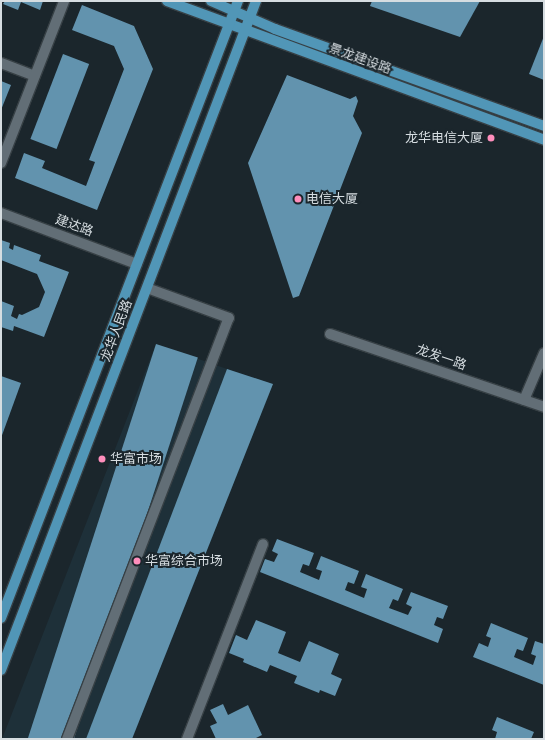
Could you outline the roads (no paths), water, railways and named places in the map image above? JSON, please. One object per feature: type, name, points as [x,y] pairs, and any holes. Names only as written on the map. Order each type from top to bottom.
[{"type":"main road","name":"景龙建设路","points":[[167,1],[544,140]]},
{"type":"main road","name":"景龙建设路","points":[[211,1],[275,29],[544,126]]},
{"type":"main road","name":"龙华人民路","points":[[1,618],[3,605],[137,264],[238,1]]},
{"type":"main road","name":"龙华人民路","points":[[1,670],[256,1]]},
{"type":"street","points":[[1,163],[64,1]]},
{"type":"street","points":[[1,63],[35,76]]},
{"type":"street","name":"建达路","points":[[1,213],[137,264]]},
{"type":"street","points":[[67,739],[229,318],[147,288]]},
{"type":"street","name":"龙发一路","points":[[330,334],[544,407]]},
{"type":"street","points":[[524,400],[544,352]]},
{"type":"street","points":[[187,739],[263,544]]},
{"type":"place","name":"龙华电信大厦","points":[[491,138]]},
{"type":"place","name":"电信大厦","points":[[298,199]]},
{"type":"place","name":"华富市场","points":[[102,459]]},
{"type":"place","name":"华富综合市场","points":[[137,561]]}]
